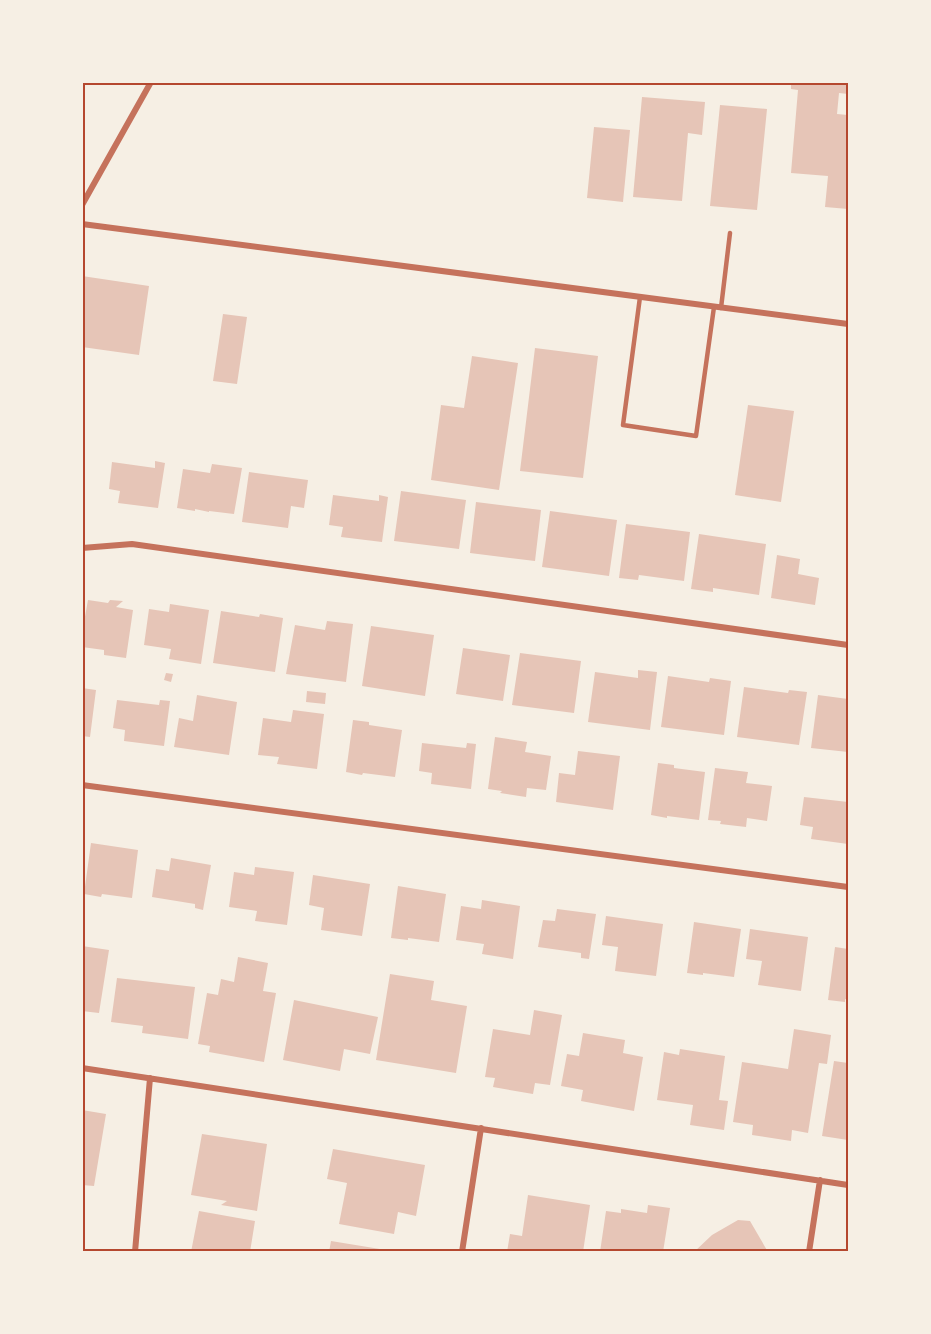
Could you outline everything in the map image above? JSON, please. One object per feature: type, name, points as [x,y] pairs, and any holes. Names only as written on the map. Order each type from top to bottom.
[{"type":"street","points":[[82,205],[151,82]]},
{"type":"street","points":[[82,224],[849,324]]},
{"type":"street","points":[[82,548],[132,544],[849,645]]},
{"type":"street","points":[[82,785],[849,886]]},
{"type":"street","points":[[82,1068],[849,1185]]},
{"type":"street","points":[[135,1251],[150,1078]]},
{"type":"street","points":[[462,1251],[481,1128]]},
{"type":"street","points":[[809,1251],[820,1180]]},
{"type":"lane","points":[[640,297],[623,425],[696,436],[730,233]]},
{"type":"building","points":[[791,82],[848,82],[848,94],[839,93],[837,114],[848,115],[848,209],[825,207],[828,176],[791,173],[798,90],[791,89]]},
{"type":"building","points":[[642,97],[705,102],[702,135],[688,133],[682,201],[633,197]]},
{"type":"building","points":[[720,105],[767,109],[757,210],[710,206]]},
{"type":"building","points":[[594,127],[630,130],[623,202],[587,198]]},
{"type":"building","points":[[82,276],[149,286],[139,355],[82,347]]},
{"type":"building","points":[[223,314],[247,317],[237,384],[213,381]]},
{"type":"building","points":[[535,348],[598,356],[583,478],[520,471]]},
{"type":"building","points":[[472,356],[518,363],[499,490],[431,480],[441,405],[464,408]]},
{"type":"building","points":[[748,405],[794,411],[781,502],[735,495]]},
{"type":"building","points":[[155,461],[165,463],[158,508],[118,503],[120,491],[109,489],[112,462],[155,468]]},
{"type":"building","points":[[212,464],[242,468],[234,514],[177,508],[183,469],[210,473]]},
{"type":"building","points":[[249,472],[308,480],[304,508],[291,506],[288,528],[242,522]]},
{"type":"building","points":[[401,491],[466,500],[459,549],[394,541]]},
{"type":"building","points":[[333,495],[379,501],[379,495],[388,497],[382,542],[341,537],[343,527],[329,525]]},
{"type":"building","points":[[476,502],[541,510],[535,561],[470,553]]},
{"type":"building","points":[[550,511],[617,520],[609,576],[542,567]]},
{"type":"building","points":[[626,524],[690,532],[684,581],[639,575],[638,580],[619,578]]},
{"type":"building","points":[[699,534],[766,544],[759,595],[713,588],[713,592],[691,589]]},
{"type":"building","points":[[777,555],[800,559],[798,574],[819,578],[815,605],[771,598]]},
{"type":"building","points":[[88,600],[108,603],[110,600],[123,601],[116,607],[133,610],[126,658],[104,655],[104,650],[82,647]]},
{"type":"building","points":[[170,604],[209,610],[201,664],[169,659],[171,649],[144,645],[149,609],[169,612]]},
{"type":"building","points":[[221,611],[283,618],[275,672],[213,663]]},
{"type":"building","points":[[327,621],[353,624],[346,682],[286,674],[295,625],[325,630]]},
{"type":"building","points":[[371,626],[434,635],[425,696],[362,686]]},
{"type":"building","points":[[463,648],[510,655],[503,701],[456,694]]},
{"type":"building","points":[[520,653],[581,661],[574,713],[512,705]]},
{"type":"building","points":[[638,670],[657,672],[650,730],[588,722],[595,672],[638,678]]},
{"type":"building","points":[[166,673],[173,674],[171,682],[164,680]]},
{"type":"building","points":[[668,676],[709,682],[710,678],[731,681],[724,735],[661,727]]},
{"type":"building","points":[[744,687],[788,693],[789,690],[807,692],[799,745],[737,737]]},
{"type":"building","points":[[82,688],[96,690],[90,737],[82,736]]},
{"type":"building","points":[[307,691],[326,693],[325,704],[306,702]]},
{"type":"building","points":[[197,695],[237,702],[229,755],[174,747],[179,718],[193,721]]},
{"type":"building","points":[[818,695],[848,699],[848,752],[811,748]]},
{"type":"building","points":[[117,700],[159,705],[160,700],[170,701],[164,746],[124,741],[125,730],[113,728]]},
{"type":"building","points":[[293,710],[324,714],[317,769],[277,764],[279,757],[258,755],[263,718],[291,722]]},
{"type":"building","points":[[353,720],[402,730],[395,777],[346,772]]},
{"type":"building","points":[[495,737],[527,742],[525,752],[551,756],[546,790],[527,788],[526,797],[488,789]]},
{"type":"building","points":[[422,743],[466,748],[467,743],[476,744],[471,789],[431,784],[432,773],[419,771]]},
{"type":"building","points":[[578,751],[620,756],[613,810],[556,802],[559,773],[575,775]]},
{"type":"building","points":[[658,763],[674,765],[674,768],[705,772],[699,820],[651,815]]},
{"type":"building","points":[[715,768],[748,772],[746,783],[772,786],[767,821],[747,818],[746,827],[708,820]]},
{"type":"building","points":[[804,797],[848,802],[848,844],[811,839],[813,827],[800,825]]},
{"type":"building","points":[[91,843],[138,850],[132,898],[84,894]]},
{"type":"building","points":[[171,858],[211,865],[203,910],[195,908],[195,904],[152,897],[156,869],[169,871]]},
{"type":"building","points":[[255,867],[294,872],[287,925],[255,921],[257,911],[229,907],[234,872],[254,875]]},
{"type":"building","points":[[313,875],[370,884],[362,936],[321,930],[324,908],[309,905]]},
{"type":"building","points":[[398,886],[446,894],[439,942],[391,938]]},
{"type":"building","points":[[482,900],[520,906],[513,959],[482,954],[484,944],[456,940],[461,906],[481,909]]},
{"type":"building","points":[[557,909],[596,914],[589,959],[581,958],[581,953],[538,947],[543,920],[555,921]]},
{"type":"building","points":[[606,916],[663,924],[656,976],[615,971],[618,947],[602,945]]},
{"type":"building","points":[[694,922],[741,929],[734,977],[687,973]]},
{"type":"building","points":[[750,929],[808,937],[801,991],[758,985],[762,961],[746,959]]},
{"type":"building","points":[[82,946],[109,950],[99,1013],[82,1011]]},
{"type":"building","points":[[835,947],[848,949],[848,1000],[845,999],[845,1002],[828,1000]]},
{"type":"building","points":[[238,957],[268,963],[263,991],[276,993],[264,1062],[209,1052],[210,1046],[198,1044],[207,993],[218,995],[221,979],[234,982]]},
{"type":"building","points":[[390,974],[434,981],[431,1000],[467,1006],[456,1073],[376,1060]]},
{"type":"building","points":[[117,978],[195,987],[188,1039],[142,1033],[143,1026],[111,1022]]},
{"type":"building","points":[[294,1000],[378,1017],[370,1054],[344,1049],[340,1071],[283,1060]]},
{"type":"building","points":[[534,1010],[562,1015],[550,1085],[535,1083],[533,1094],[493,1087],[495,1078],[485,1077],[493,1029],[530,1035]]},
{"type":"building","points":[[794,1029],[831,1035],[827,1064],[819,1063],[808,1133],[792,1130],[791,1141],[752,1135],[753,1125],[733,1122],[742,1062],[788,1069]]},
{"type":"building","points":[[583,1033],[625,1040],[623,1053],[643,1057],[634,1111],[581,1101],[583,1090],[561,1086],[567,1054],[579,1056]]},
{"type":"building","points":[[680,1049],[725,1056],[719,1100],[728,1101],[724,1130],[690,1125],[693,1105],[657,1100],[664,1052],[679,1055]]},
{"type":"building","points":[[834,1061],[848,1063],[848,1140],[822,1136]]},
{"type":"building","points":[[82,1110],[106,1114],[94,1186],[82,1185]]},
{"type":"building","points":[[202,1134],[267,1144],[257,1211],[221,1205],[227,1201],[191,1195]]},
{"type":"building","points":[[333,1149],[425,1165],[416,1216],[398,1212],[394,1234],[339,1224],[347,1183],[327,1179]]},
{"type":"building","points":[[528,1195],[590,1205],[583,1252],[507,1252],[510,1234],[522,1236]]},
{"type":"building","points":[[648,1205],[670,1208],[663,1252],[600,1252],[606,1211],[621,1213],[621,1209],[647,1213]]},
{"type":"building","points":[[199,1211],[255,1221],[250,1252],[191,1252]]},
{"type":"building","points":[[738,1220],[750,1221],[768,1252],[694,1252],[712,1235]]},
{"type":"building","points":[[331,1241],[386,1250],[386,1252],[329,1252]]}]
